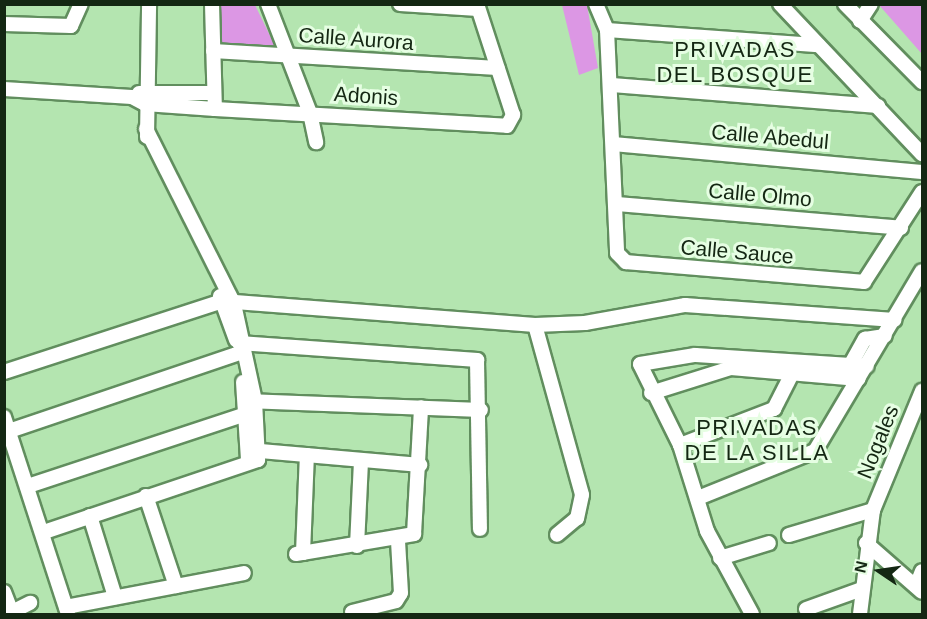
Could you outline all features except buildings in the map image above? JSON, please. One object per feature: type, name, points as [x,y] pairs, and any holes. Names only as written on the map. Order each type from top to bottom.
[{"type":"street","points":[[4,24],[71,26],[81,4]]},
{"type":"street","points":[[149,4],[145,97],[148,148],[228,302],[241,346],[249,405],[250,453]]},
{"type":"street","points":[[212,4],[215,109]]},
{"type":"street","points":[[268,4],[290,56],[310,113],[316,142]]},
{"type":"street","points":[[400,4],[478,7],[497,68]]},
{"type":"street","points":[[596,4],[607,30],[612,85],[616,204]]},
{"type":"street","points":[[780,4],[922,154]]},
{"type":"street","points":[[845,4],[922,82]]},
{"type":"street","points":[[860,21],[871,4]]},
{"type":"street","points":[[607,30],[818,45]]},
{"type":"street","name":"Calle Aurora","points":[[213,51],[497,68]]},
{"type":"street","name":"Adonis","points":[[145,97],[215,109],[501,126],[513,121],[497,68]]},
{"type":"street","points":[[612,85],[878,106]]},
{"type":"street","points":[[4,89],[132,97],[214,93]]},
{"type":"street","name":"Calle Abedul","points":[[613,144],[922,172]]},
{"type":"street","points":[[901,228],[922,192]]},
{"type":"street","name":"Calle Olmo","points":[[616,204],[901,228]]},
{"type":"street","name":"Calle Sauce","points":[[616,204],[617,253],[637,265],[858,283],[870,278],[901,228]]},
{"type":"street","points":[[698,498],[815,451],[894,320],[917,290],[922,271]]},
{"type":"street","points":[[4,372],[228,302],[535,325],[585,323],[685,305],[894,320]]},
{"type":"street","points":[[535,325],[582,495],[577,518],[556,535]]},
{"type":"street","points":[[844,378],[865,339],[885,336]]},
{"type":"street","points":[[9,431],[241,346],[467,356],[482,367],[480,529]]},
{"type":"street","points":[[752,615],[720,558],[680,445],[640,371],[643,363],[695,355],[867,366]]},
{"type":"street","points":[[651,393],[719,369],[859,380]]},
{"type":"street","points":[[680,445],[774,409],[792,374]]},
{"type":"street","name":"Nogales","points":[[860,615],[866,543],[873,510],[916,424],[922,391]]},
{"type":"street","points":[[28,486],[249,405],[481,410]]},
{"type":"street","points":[[307,455],[299,554],[398,541],[414,534],[418,522],[421,407]]},
{"type":"street","points":[[4,417],[44,532],[67,611],[115,597],[244,573]]},
{"type":"street","points":[[44,532],[146,496],[250,453],[307,455],[420,465]]},
{"type":"street","points":[[357,546],[361,460]]},
{"type":"street","points":[[146,496],[176,586]]},
{"type":"street","points":[[789,535],[873,510]]},
{"type":"street","points":[[90,516],[115,597]]},
{"type":"street","points":[[352,612],[396,601],[401,593],[398,541]]},
{"type":"street","points":[[720,558],[769,543]]},
{"type":"street","points":[[866,543],[919,589]]},
{"type":"street","points":[[919,589],[922,571]]},
{"type":"street","points":[[806,609],[862,589]]},
{"type":"street","points":[[4,592],[9,613],[30,603]]},
{"type":"shaded area","points":[[215,5],[255,5],[276,48],[215,44]]},
{"type":"shaded area","points":[[562,5],[587,5],[598,68],[579,75]]},
{"type":"shaded area","points":[[879,5],[922,5],[922,54]]},
{"type":"district","name":"PRIVADAS DEL BOSQUE","points":[[735,62]]},
{"type":"district","name":"PRIVADAS DE LA SILLA","points":[[757,440]]}]
